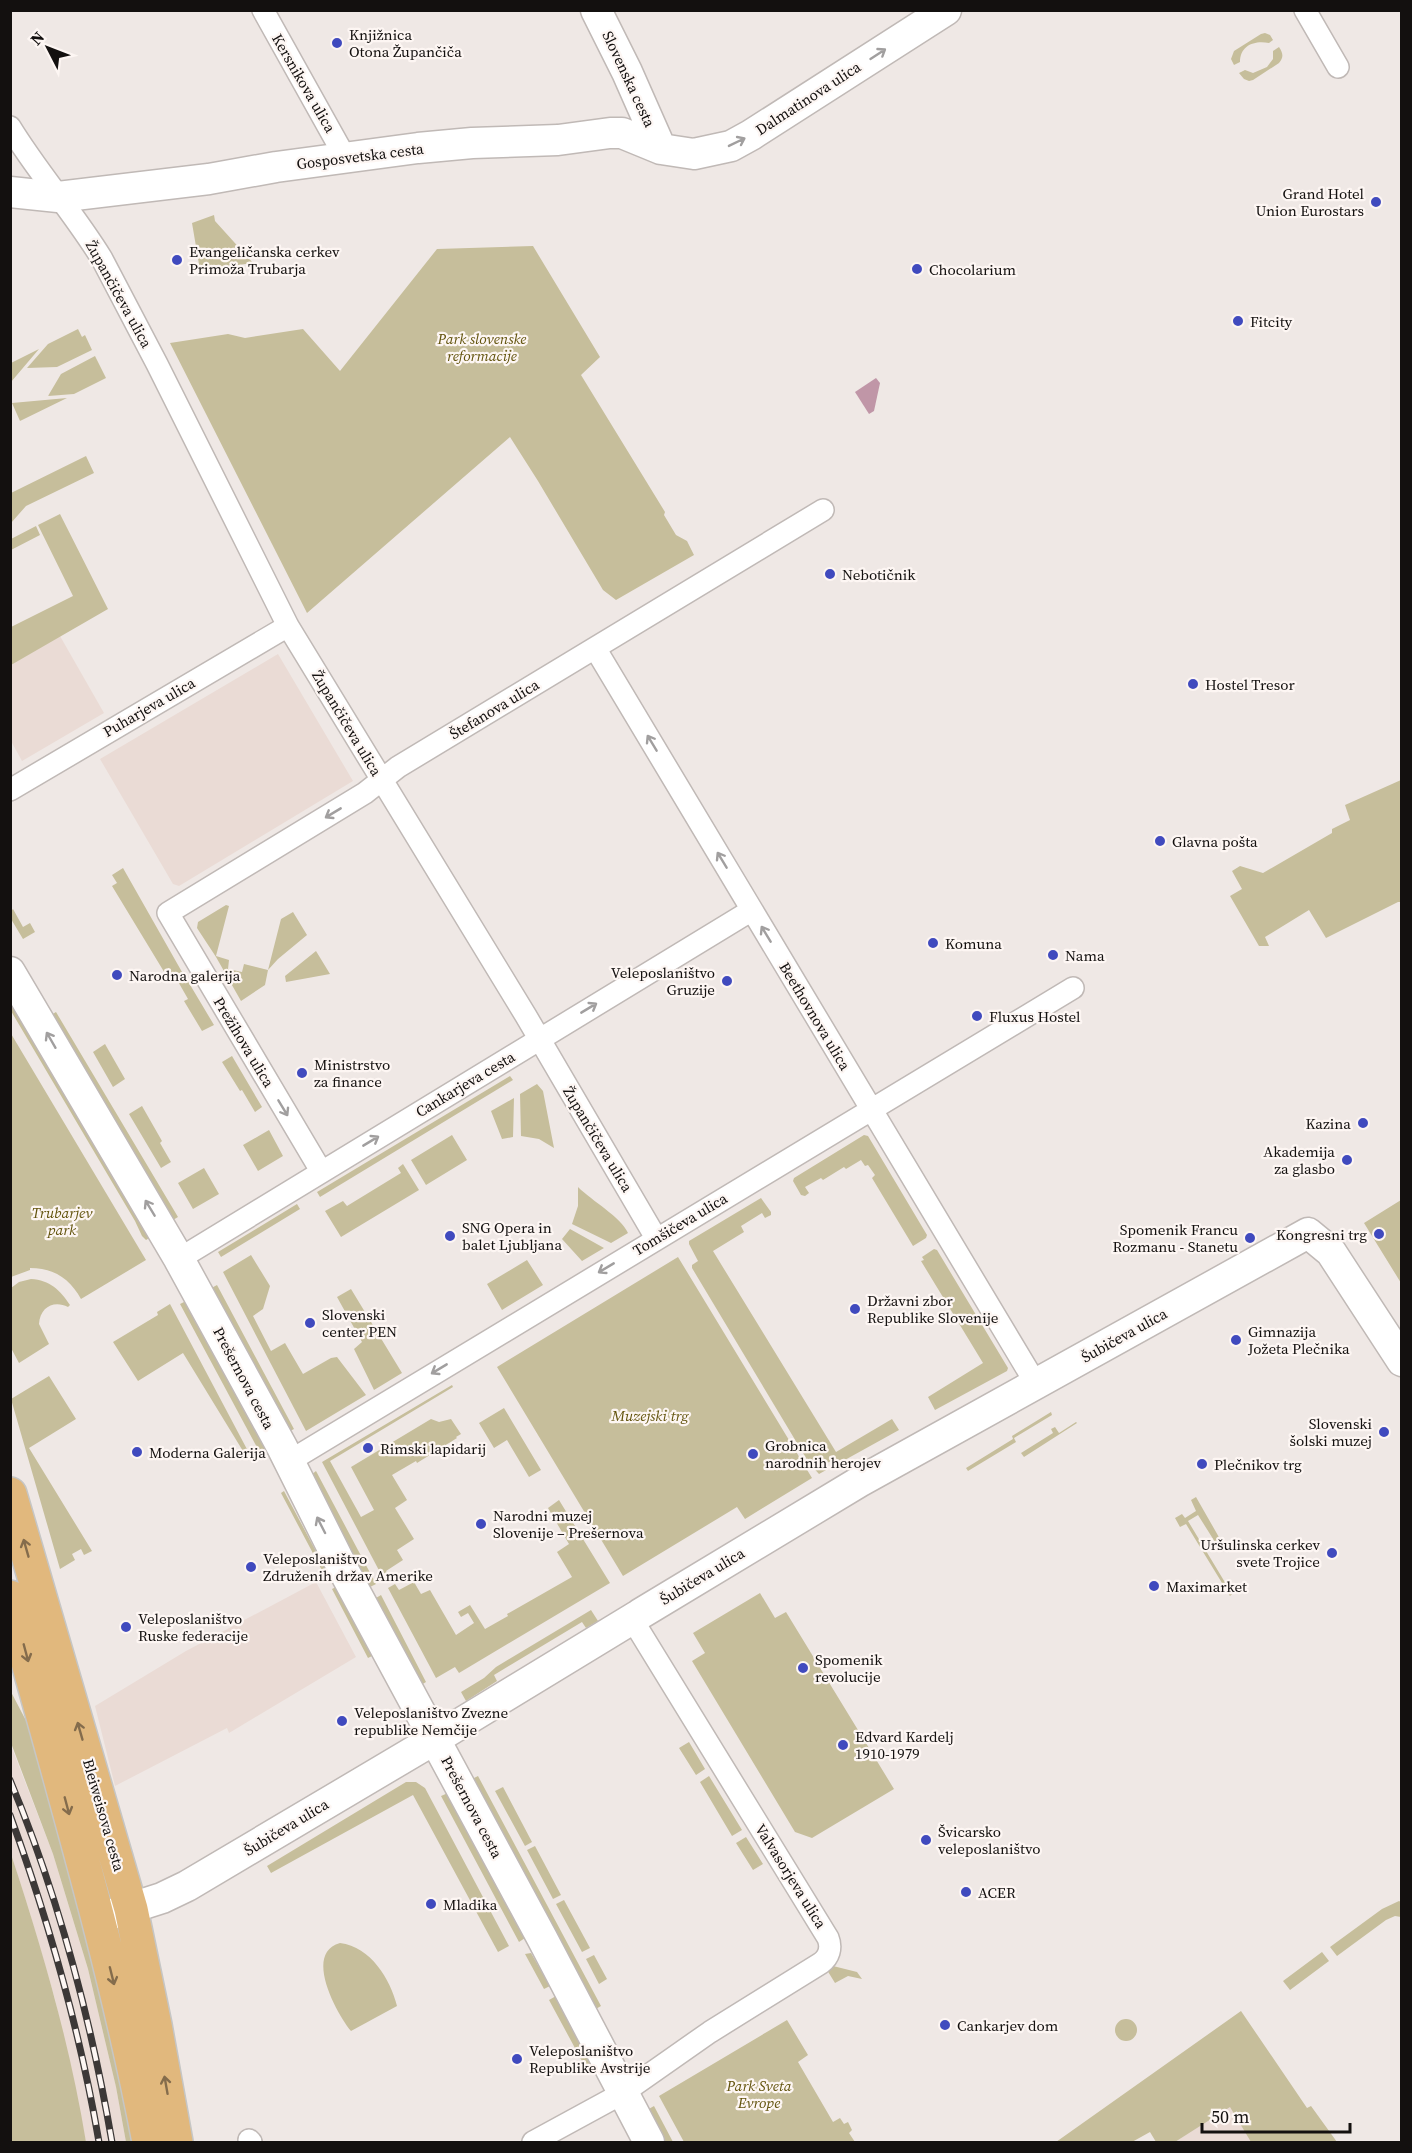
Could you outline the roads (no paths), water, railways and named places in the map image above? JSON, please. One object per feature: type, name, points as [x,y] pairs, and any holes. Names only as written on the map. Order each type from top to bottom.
[{"type":"main road","name":"Slovenska cesta","points":[[596,10],[623,63],[661,149]]},
{"type":"main road","name":"Dalmatinova ulica","points":[[661,149],[694,154],[731,146],[946,10]]},
{"type":"main road","name":"Gosposvetska cesta","points":[[10,214],[58,197],[209,179],[345,157],[472,143],[558,140],[622,133],[661,149]]},
{"type":"main road","name":"Gosposvetska cesta","points":[[10,192],[58,197]]},
{"type":"main road","name":"Prešernova cesta","points":[[10,972],[179,1258],[345,1573],[537,1927],[649,2142]]},
{"type":"main road","name":"Šubičeva ulica","points":[[98,1919],[162,1898],[187,1886],[859,1482],[1308,1233],[1332,1251],[1401,1361]]},
{"type":"main road","name":"Bleiweisova cesta","points":[[10,1494],[131,1909],[176,2142]]},
{"type":"main road","points":[[10,1597],[98,1919],[125,2025],[149,2142]]},
{"type":"street","name":"Kersnikova ulica","points":[[263,10],[345,157]]},
{"type":"street","points":[[1305,10],[1338,67]]},
{"type":"street","name":"Župančičeva ulica","points":[[10,126],[37,169],[102,259],[288,626],[539,1038],[656,1238]]},
{"type":"street","name":"Štefanova ulica","points":[[168,913],[365,793],[398,767],[823,510]]},
{"type":"street","name":"Puharjeva ulica","points":[[10,789],[288,626]]},
{"type":"street","name":"Beethovnova ulica","points":[[595,648],[1036,1384]]},
{"type":"street","name":"Cankarjeva cesta","points":[[179,1258],[752,910]]},
{"type":"street","name":"Prežihova ulica","points":[[168,913],[321,1172]]},
{"type":"street","name":"Tomšičeva ulica","points":[[288,1462],[1072,988]]},
{"type":"street","name":"Valvasorjeva ulica","points":[[622,2093],[718,2026],[821,1964],[828,1955],[830,1942],[636,1616]]},
{"type":"street","points":[[533,2142],[622,2093]]},
{"type":"railway","points":[[10,1780],[43,1868],[71,1958],[94,2050],[112,2142]]},
{"type":"railway","points":[[10,1815],[38,1896],[62,1977],[83,2059],[99,2142]]},
{"type":"place","name":"Knjižnica Otona Župančiča","points":[[337,43]]},
{"type":"place","name":"Grand Hotel Union Eurostars","points":[[1376,202]]},
{"type":"place","name":"Evangeličanska cerkev Primoža Trubarja","points":[[177,260]]},
{"type":"place","name":"Chocolarium","points":[[917,269]]},
{"type":"place","name":"Fitcity","points":[[1238,321]]},
{"type":"place","name":"Nebotičnik","points":[[830,574]]},
{"type":"place","name":"Hostel Tresor","points":[[1193,684]]},
{"type":"place","name":"Glavna pošta","points":[[1160,841]]},
{"type":"place","name":"Komuna","points":[[933,943]]},
{"type":"place","name":"Nama","points":[[1053,955]]},
{"type":"place","name":"Narodna galerija","points":[[117,975]]},
{"type":"place","name":"Veleposlaništvo Gruzije","points":[[727,981]]},
{"type":"place","name":"Fluxus Hostel","points":[[977,1016]]},
{"type":"place","name":"Ministrstvo za finance","points":[[302,1073]]},
{"type":"place","name":"Kazina","points":[[1363,1123]]},
{"type":"place","name":"Akademija za glasbo","points":[[1347,1160]]},
{"type":"place","name":"Kongresni trg","points":[[1379,1234]]},
{"type":"place","name":"SNG Opera in balet Ljubljana","points":[[450,1236]]},
{"type":"place","name":"Spomenik Francu Rozmanu - Stanetu","points":[[1250,1238]]},
{"type":"place","name":"Državni zbor Republike Slovenije","points":[[855,1309]]},
{"type":"place","name":"Slovenski center PEN","points":[[310,1323]]},
{"type":"place","name":"Gimnazija Jožeta Plečnika","points":[[1236,1340]]},
{"type":"place","name":"Slovenski šolski muzej","points":[[1384,1432]]},
{"type":"place","name":"Rimski lapidarij","points":[[368,1448]]},
{"type":"place","name":"Moderna Galerija","points":[[137,1452]]},
{"type":"place","name":"Grobnica narodnih herojev","points":[[753,1454]]},
{"type":"place","name":"Plečnikov trg","points":[[1202,1464]]},
{"type":"place","name":"Narodni muzej Slovenije – Prešernova","points":[[481,1524]]},
{"type":"place","name":"Uršulinska cerkev svete Trojice","points":[[1332,1553]]},
{"type":"place","name":"Veleposlaništvo Združenih držav Amerike","points":[[251,1567]]},
{"type":"place","name":"Maximarket","points":[[1154,1586]]},
{"type":"place","name":"Veleposlaništvo Ruske federacije","points":[[126,1627]]},
{"type":"place","name":"Spomenik revolucije","points":[[803,1668]]},
{"type":"place","name":"Veleposlaništvo Zvezne republike Nemčije","points":[[342,1721]]},
{"type":"place","name":"Edvard Kardelj 1910-1979","points":[[843,1745]]},
{"type":"place","name":"Švicarsko veleposlaništvo","points":[[926,1840]]},
{"type":"place","name":"ACER","points":[[966,1892]]},
{"type":"place","name":"Mladika","points":[[431,1904]]},
{"type":"place","name":"Cankarjev dom","points":[[945,2025]]},
{"type":"place","name":"Veleposlaništvo Republike Avstrije","points":[[517,2059]]},
{"type":"park label","name":"Park slovenske reformacije","points":[[482,346]]},
{"type":"park label","name":"Trubarjev park","points":[[62,1220]]},
{"type":"park label","name":"Muzejski trg","points":[[650,1415]]},
{"type":"park label","name":"Park Sveta Evrope","points":[[759,2094]]}]
